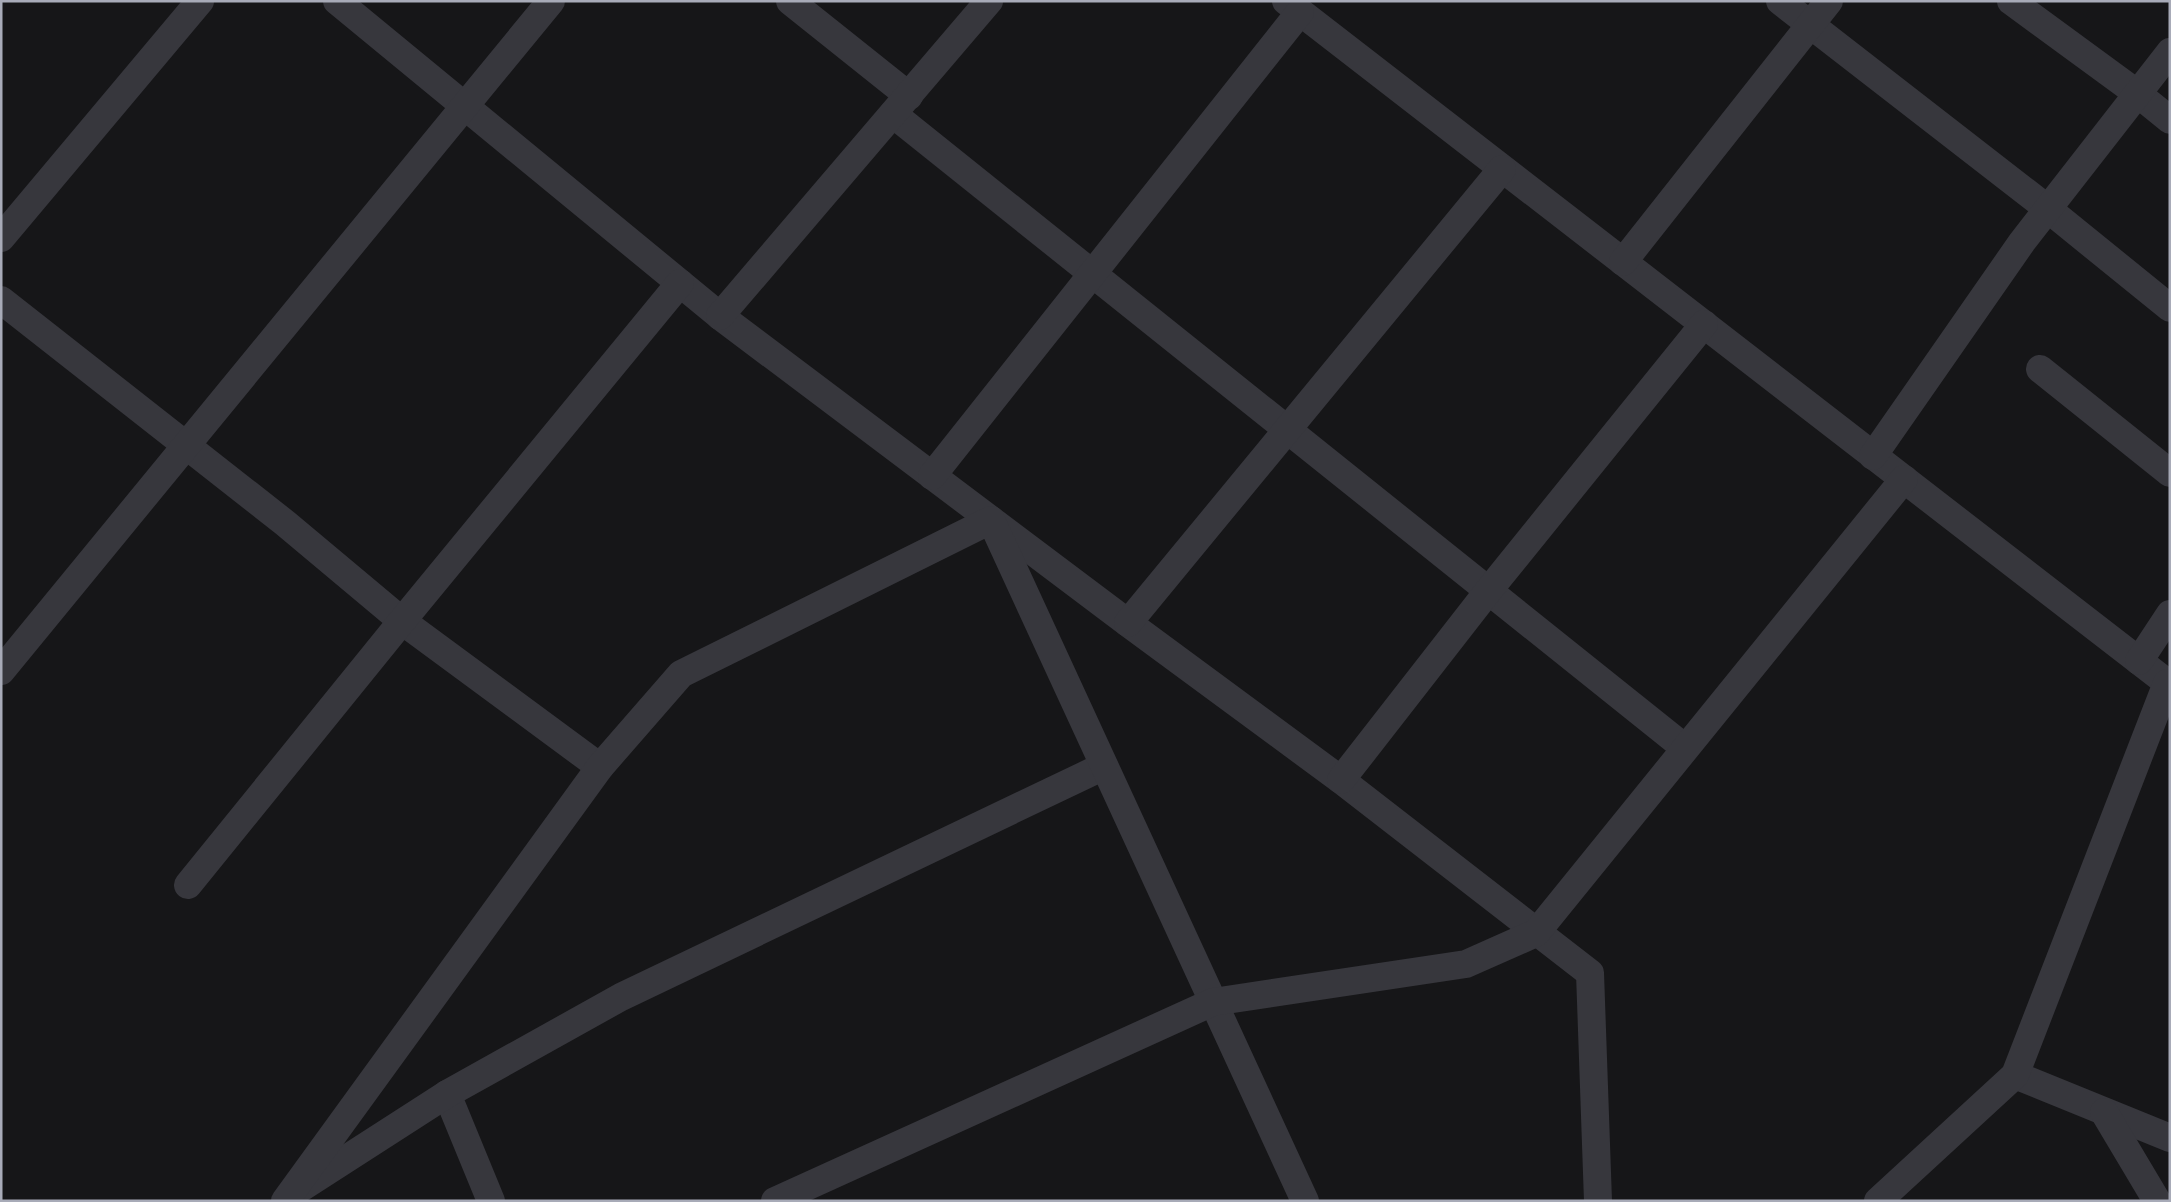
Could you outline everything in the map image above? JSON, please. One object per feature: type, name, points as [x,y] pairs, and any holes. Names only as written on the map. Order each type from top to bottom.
[{"type":"street","points":[[1,238],[200,1]]},
{"type":"street","points":[[337,1],[720,316],[1128,624],[1341,780],[1536,933],[1590,972],[1598,1201]]},
{"type":"street","points":[[1,671],[551,1]]},
{"type":"street","points":[[790,1],[901,105],[1092,274],[1685,748]]},
{"type":"street","points":[[720,316],[990,1]]},
{"type":"street","points":[[1780,1],[2048,209],[2170,308]]},
{"type":"street","points":[[1623,262],[1830,1]]},
{"type":"street","points":[[2011,1],[2138,94],[2170,120]]},
{"type":"street","points":[[932,476],[1092,274],[1293,7],[2168,684],[2015,1075],[1878,1201]]},
{"type":"street","points":[[1873,456],[2022,242],[2170,52]]},
{"type":"street","points":[[1128,624],[1502,169]]},
{"type":"street","points":[[188,884],[680,283]]},
{"type":"street","points":[[1,300],[285,523],[402,621],[600,767]]},
{"type":"street","points":[[1341,780],[1489,590],[1704,324]]},
{"type":"street","points":[[2040,369],[2170,473]]},
{"type":"street","points":[[775,1201],[1213,1002],[1466,964],[1536,933],[1904,479]]},
{"type":"street","points":[[991,520],[1305,1201]]},
{"type":"street","points":[[286,1199],[600,767],[681,674],[991,520]]},
{"type":"street","points":[[2139,661],[2170,614]]},
{"type":"street","points":[[286,1199],[447,1094],[621,997],[1104,766]]},
{"type":"street","points":[[2015,1075],[2170,1138]]},
{"type":"street","points":[[447,1094],[491,1201]]},
{"type":"street","points":[[2104,1112],[2156,1201]]}]
